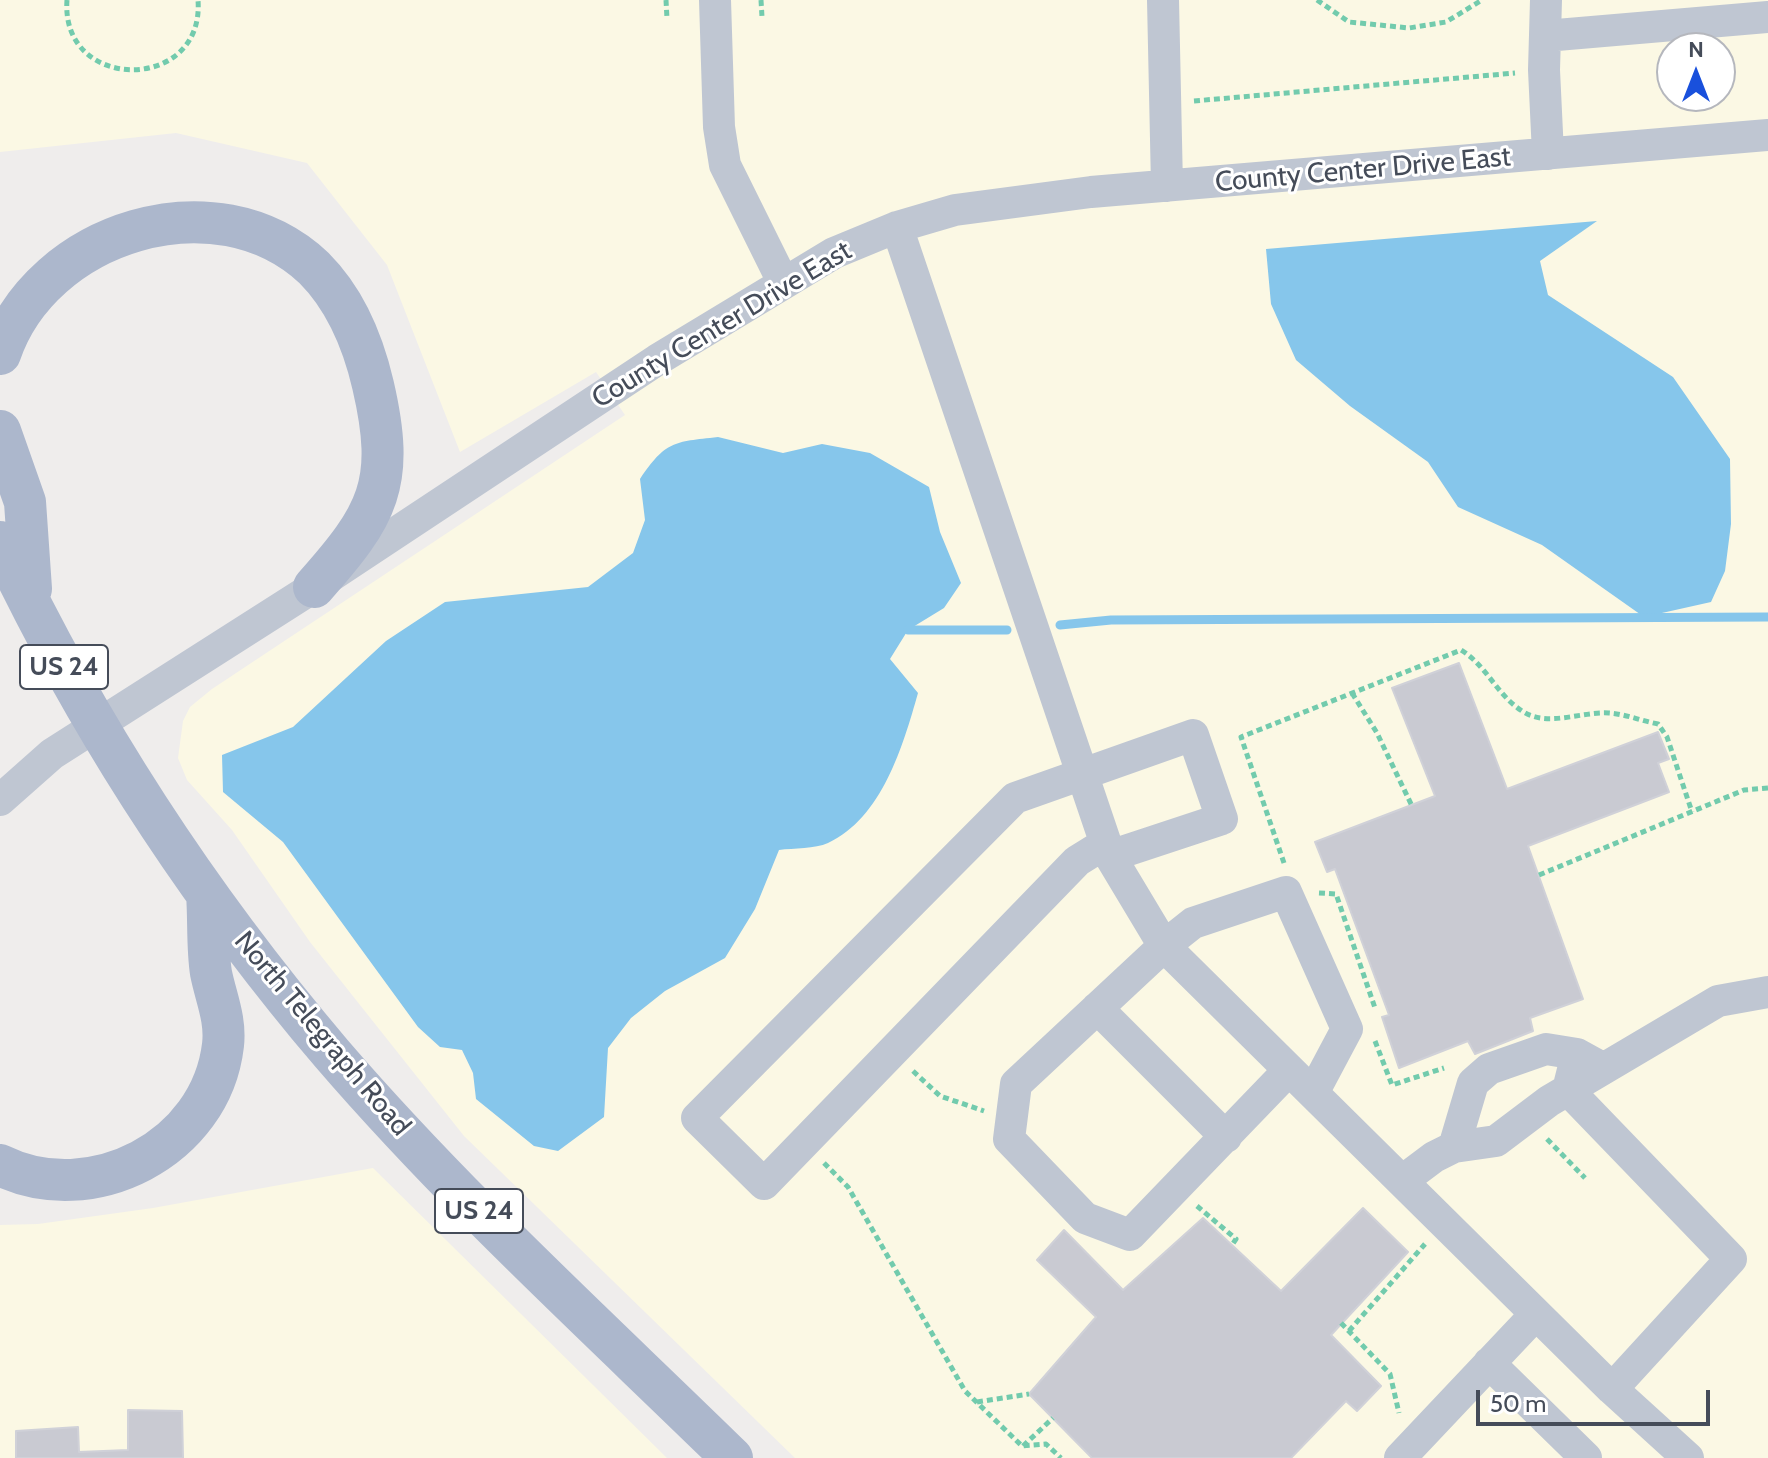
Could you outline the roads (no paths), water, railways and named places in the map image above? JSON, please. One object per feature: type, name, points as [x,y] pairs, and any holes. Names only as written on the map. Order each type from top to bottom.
[{"type":"main road","points":[[0,354],[20,313],[47,281],[88,249],[121,234],[158,225],[209,223],[261,235],[296,254],[326,281],[353,323],[377,403],[383,461],[371,515],[314,587]]},
{"type":"main road","points":[[0,431],[25,502],[33,610]]},
{"type":"main road","name":"North Telegraph Road","points":[[0,542],[96,725],[207,894],[288,1001],[390,1118],[488,1220],[732,1458]]},
{"type":"main road","points":[[0,1165],[42,1179],[93,1179],[147,1159],[188,1124],[214,1081],[223,1043],[223,1015],[211,974],[207,894]]},
{"type":"street","points":[[715,0],[719,127],[725,165],[783,282]]},
{"type":"street","points":[[1163,0],[1167,186]]},
{"type":"street","points":[[1546,0],[1548,154]]},
{"type":"street","points":[[1545,36],[1768,17]]},
{"type":"street","name":"County Center Drive East","points":[[0,800],[38,764],[96,725],[314,587],[657,360],[834,253],[897,227],[985,205],[1167,186],[1768,135]]},
{"type":"street","points":[[897,227],[1108,849],[1164,946],[1612,1389],[1688,1458]]},
{"type":"street","points":[[1193,735],[1222,819],[1108,849],[1077,861],[764,1184],[697,1118],[1015,798],[1193,735]]},
{"type":"street","points":[[1289,1070],[1130,1235],[1085,1218],[1009,1139],[1016,1084],[1164,946],[1193,923],[1300,886],[1347,1029],[1313,1093]]},
{"type":"street","points":[[1402,1181],[1434,1157],[1454,1147],[1496,1141],[1568,1090],[1590,1061],[1718,1001],[1768,992]]},
{"type":"street","points":[[1097,1008],[1226,1137]]},
{"type":"street","points":[[1454,1147],[1473,1083],[1489,1069],[1546,1049],[1590,1061]]},
{"type":"street","points":[[1568,1090],[1731,1259],[1612,1389]]},
{"type":"street","points":[[1400,1458],[1536,1314]]},
{"type":"street","points":[[1489,1363],[1586,1458]]},
{"type":"water","points":[[1597,221],[1540,261],[1548,295],[1673,377],[1730,459],[1731,524],[1725,571],[1711,602],[1644,617],[1542,545],[1458,507],[1428,462],[1350,406],[1296,360],[1271,304],[1266,249]]},
{"type":"water","points":[[718,437],[783,453],[822,444],[870,453],[929,487],[940,532],[961,583],[944,608],[908,630],[890,659],[918,693],[897,757],[876,799],[847,832],[828,843],[779,850],[755,909],[725,958],[665,991],[631,1018],[608,1048],[604,1117],[558,1151],[534,1146],[476,1099],[473,1073],[462,1050],[440,1047],[418,1027],[283,842],[223,792],[222,755],[293,727],[386,641],[445,602],[588,587],[633,553],[645,520],[640,479],[657,457],[680,442]]},
{"type":"waterway","points":[[1060,625],[1111,620],[1768,617]]},
{"type":"waterway","points":[[908,630],[1007,630]]}]
